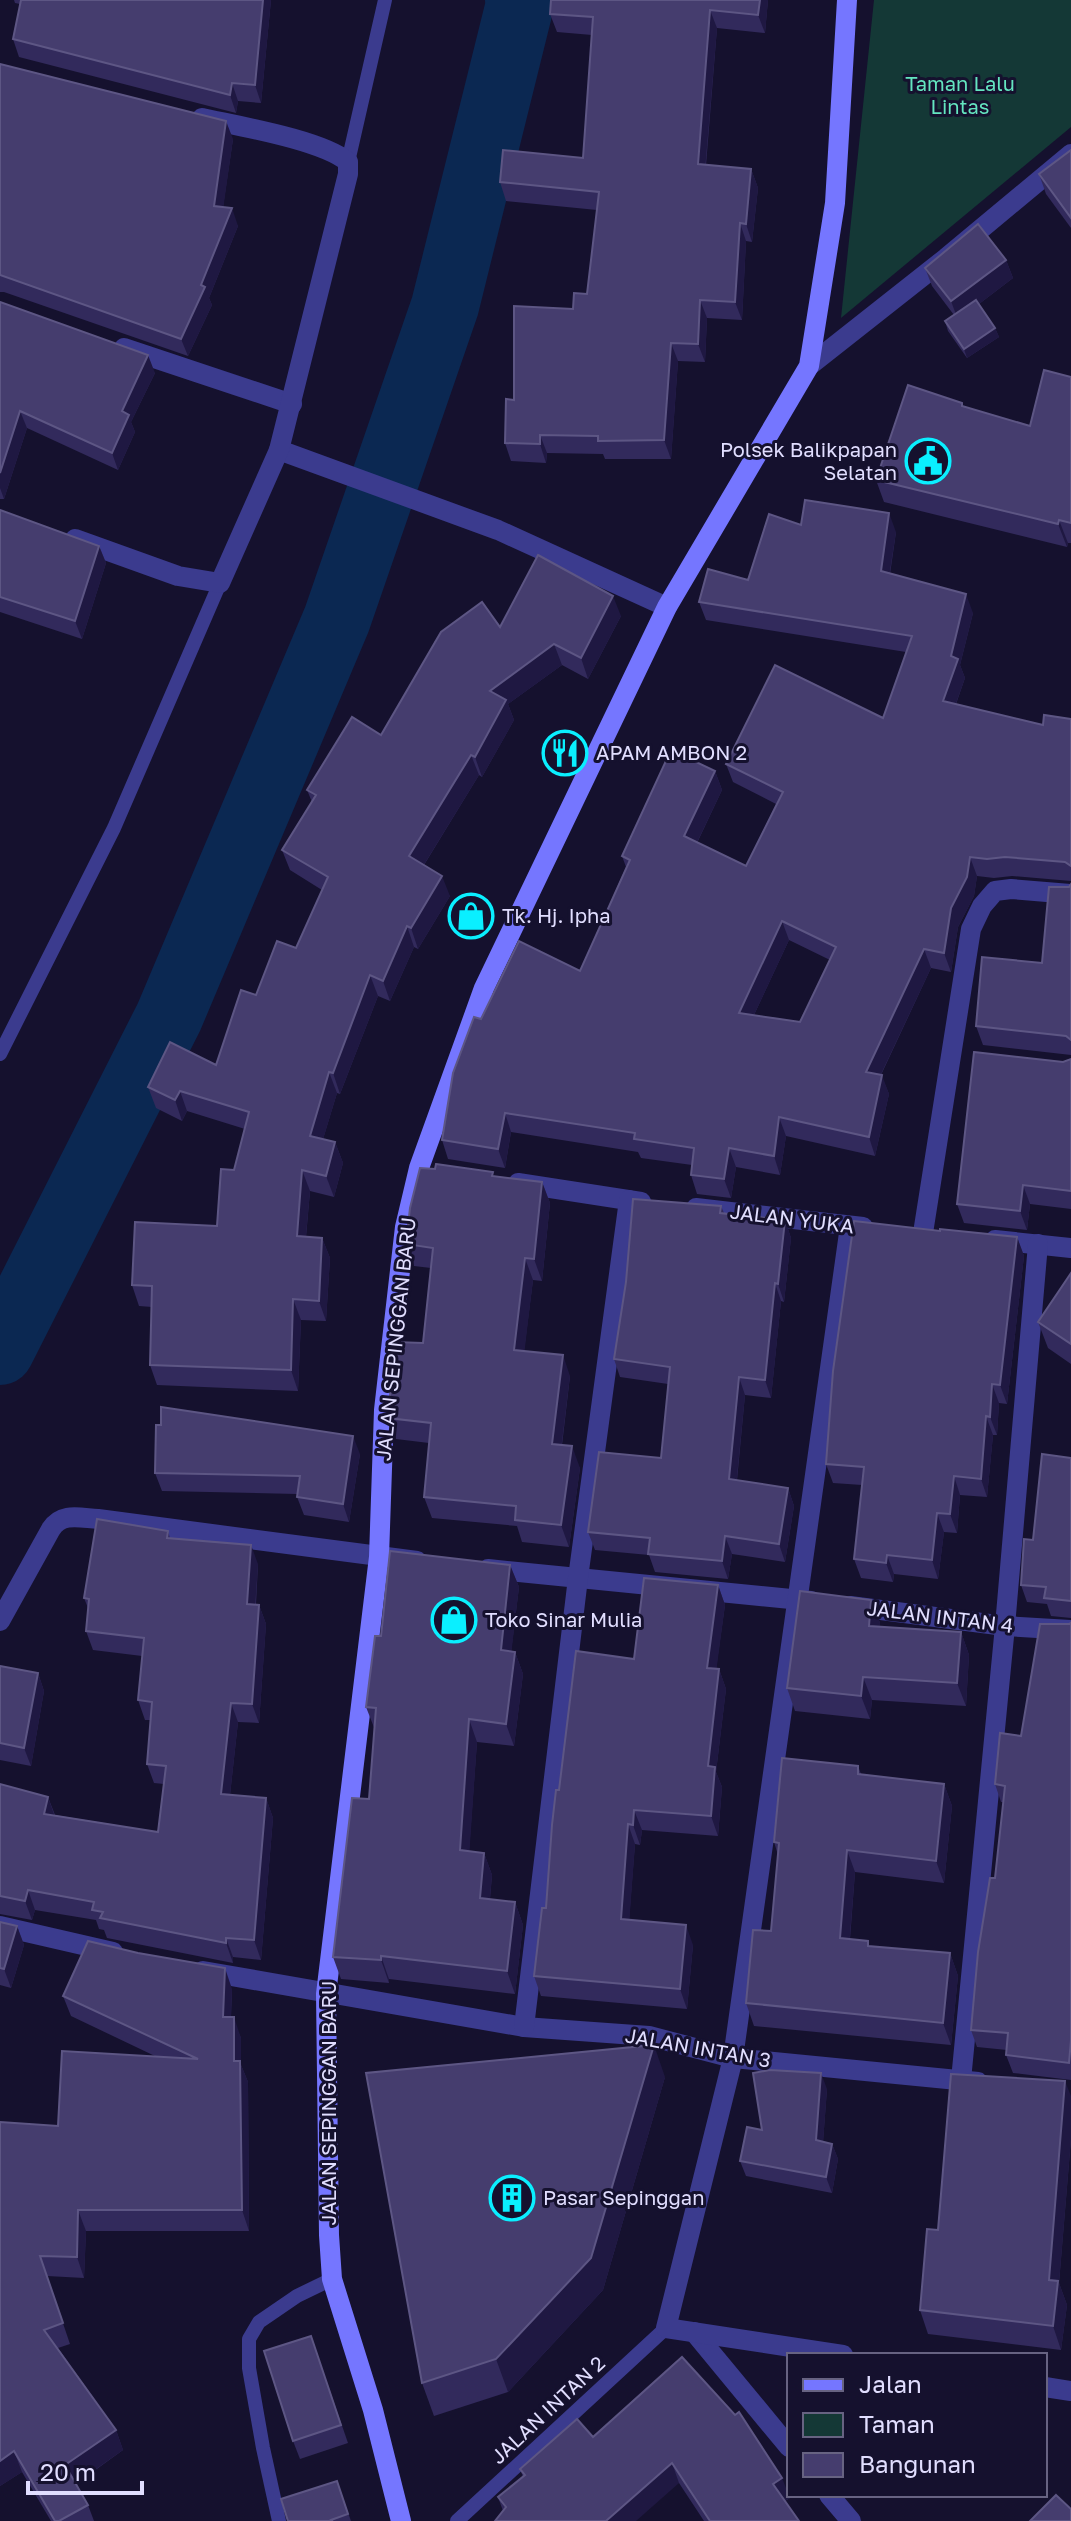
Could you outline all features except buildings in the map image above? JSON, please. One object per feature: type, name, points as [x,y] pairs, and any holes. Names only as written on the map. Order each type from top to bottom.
[{"type":"street","name":"JALAN SEPINGGAN BARU","points":[[401,2521],[373,2410],[332,2279],[326,1994],[379,1557],[384,1410],[405,1227],[427,1170],[484,988],[667,607],[809,366],[835,203],[847,0]]},
{"type":"street","points":[[59,533],[178,576],[220,583],[279,450],[348,174],[348,162],[311,144],[182,113]]},
{"type":"street","points":[[809,366],[1071,154]]},
{"type":"street","points":[[104,341],[292,404]]},
{"type":"street","points":[[279,450],[498,530],[667,607]]},
{"type":"street","points":[[923,1233],[958,1055],[971,929],[982,906],[995,891],[1011,889],[1071,894]]},
{"type":"street","name":"JALAN YUKA","points":[[494,1180],[668,1205],[879,1229]]},
{"type":"street","points":[[524,2027],[578,1578],[629,1200]]},
{"type":"street","points":[[830,2353],[666,2328],[733,2058],[850,1226]]},
{"type":"street","points":[[980,1239],[1071,1248]]},
{"type":"street","points":[[961,2080],[1038,1244]]},
{"type":"street","points":[[0,1621],[51,1529],[57,1520],[64,1517],[440,1564]]},
{"type":"street","name":"JALAN INTAN 4","points":[[471,1567],[798,1599],[1005,1626],[1071,1630]]},
{"type":"street","points":[[0,1926],[133,1957]]},
{"type":"street","name":"JALAN INTAN 3","points":[[178,1966],[524,2027],[649,2036],[733,2058],[992,2083]]},
{"type":"street","points":[[694,2332],[787,2445]]},
{"type":"street","points":[[1047,2387],[1071,2391]]},
{"type":"street","points":[[831,2497],[851,2521]]},
{"type":"lane","points":[[348,162],[385,0]]},
{"type":"lane","points":[[0,1054],[114,828],[220,583]]},
{"type":"lane","points":[[279,2521],[251,2381],[249,2339],[259,2322],[297,2296],[332,2279]]},
{"type":"lane","name":"JALAN INTAN 2","points":[[457,2521],[666,2328]]},
{"type":"green space","name":"Taman Lalu Lintas","points":[[874,0],[1071,0],[1071,127],[841,318]]},
{"type":"waterway","points":[[0,1351],[169,1017],[337,619],[445,306],[519,0]]},
{"type":"place","name":"Polsek Balikpapan Selatan","points":[[928,461]]},
{"type":"place","name":"APAM AMBON 2","points":[[565,753]]},
{"type":"place","name":"Tk. Hj. Ipha","points":[[471,916]]},
{"type":"place","name":"Toko Sinar Mulia","points":[[454,1620]]},
{"type":"place","name":"Pasar Sepinggan","points":[[512,2198]]}]
